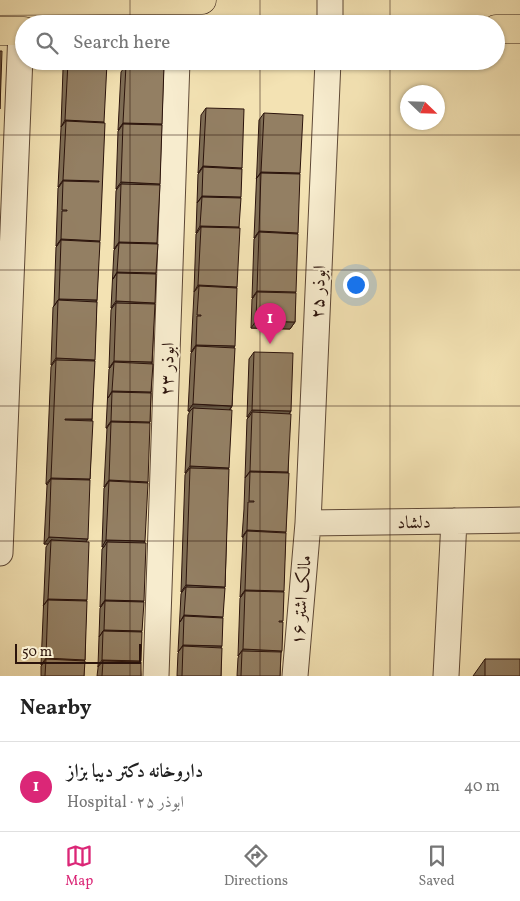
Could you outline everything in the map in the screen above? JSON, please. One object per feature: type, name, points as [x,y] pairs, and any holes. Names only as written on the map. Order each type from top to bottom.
[{"type":"main road","points":[[0,1],[202,0]]},
{"type":"main road","points":[[505,29],[520,29]]},
{"type":"street","points":[[330,0],[330,15]]},
{"type":"street","points":[[0,553],[15,31]]},
{"type":"street","name":"ابوذر ۲۳","points":[[156,676],[177,70]]},
{"type":"street","name":"ابوذر ۲۵","points":[[308,523],[328,70]]},
{"type":"street","name":"دلشاد","points":[[308,523],[520,520]]},
{"type":"street","points":[[446,676],[454,521]]},
{"type":"street","name":"مالک اشتر ۱۶","points":[[295,676],[308,523]]},
{"type":"building","points":[[0,51],[2,51],[0,109]]},
{"type":"building","points":[[68,70],[107,70],[104,122],[65,120]]},
{"type":"building","points":[[126,70],[164,70],[162,124],[123,123]]},
{"type":"building","points":[[206,108],[244,109],[242,168],[203,166]]},
{"type":"building","points":[[264,113],[303,115],[300,173],[261,172]]},
{"type":"building","points":[[66,121],[105,123],[100,241],[61,239],[62,211],[67,211],[62,210],[63,181],[99,182],[63,180]]},
{"type":"building","points":[[123,124],[162,125],[160,184],[121,182]]},
{"type":"building","points":[[203,167],[242,169],[241,197],[202,196]]},
{"type":"building","points":[[261,173],[300,174],[298,233],[259,231]]},
{"type":"building","points":[[121,184],[160,185],[157,243],[119,242]]},
{"type":"building","points":[[202,197],[241,198],[239,227],[200,226]]},
{"type":"building","points":[[201,227],[240,228],[237,287],[198,285]]},
{"type":"building","points":[[259,232],[298,234],[296,292],[257,291]]},
{"type":"building","points":[[61,240],[100,242],[97,300],[59,299]]},
{"type":"building","points":[[119,243],[158,244],[156,273],[117,272]]},
{"type":"building","points":[[117,273],[156,274],[155,303],[116,301]]},
{"type":"building","points":[[199,286],[237,288],[235,346],[196,345],[197,316],[201,316],[197,315]]},
{"type":"building","points":[[257,292],[296,293],[295,322],[256,321]]},
{"type":"building","points":[[58,300],[97,302],[95,360],[56,358]]},
{"type":"building","points":[[116,303],[155,304],[152,362],[114,361]]},
{"type":"building","points":[[196,346],[235,348],[232,406],[193,404]]},
{"type":"building","points":[[254,352],[293,353],[291,411],[252,410]]},
{"type":"building","points":[[56,360],[95,361],[92,419],[65,419],[93,421],[90,479],[51,478]]},
{"type":"building","points":[[114,362],[153,364],[151,392],[112,391]]},
{"type":"building","points":[[112,392],[151,393],[150,422],[111,421]]},
{"type":"building","points":[[193,408],[232,410],[229,468],[190,466]]},
{"type":"building","points":[[252,412],[291,414],[288,472],[250,471]]},
{"type":"building","points":[[111,422],[150,423],[148,482],[109,480]]},
{"type":"building","points":[[190,468],[229,469],[225,587],[186,585]]},
{"type":"building","points":[[250,472],[289,473],[286,532],[247,530],[248,502],[254,502],[249,501]]},
{"type":"building","points":[[51,479],[90,480],[88,539],[49,537]]},
{"type":"building","points":[[109,481],[148,483],[145,541],[106,540]]},
{"type":"building","points":[[247,531],[286,533],[284,591],[245,590]]},
{"type":"building","points":[[51,540],[89,542],[87,600],[48,599]]},
{"type":"building","points":[[107,542],[146,543],[144,601],[105,600]]},
{"type":"building","points":[[186,587],[225,588],[223,617],[184,615]]},
{"type":"building","points":[[245,591],[284,592],[283,621],[279,621],[283,622],[282,651],[243,649]]},
{"type":"building","points":[[48,600],[87,601],[85,660],[46,658]]},
{"type":"building","points":[[105,601],[144,602],[142,631],[104,630]]},
{"type":"building","points":[[184,616],[223,618],[222,646],[183,645]]},
{"type":"building","points":[[103,631],[142,632],[141,661],[102,660]]},
{"type":"building","points":[[183,646],[222,648],[221,676],[182,676]]},
{"type":"building","points":[[242,651],[281,652],[280,676],[241,676]]},
{"type":"building","points":[[46,659],[85,661],[84,676],[45,676]]},
{"type":"building","points":[[485,659],[520,659],[520,676],[485,676]]},
{"type":"building","points":[[103,661],[141,662],[141,676],[102,676]]},
{"type":"place","name":"داروخانه دکتر دیبا بزاز","points":[[270,344]]}]
